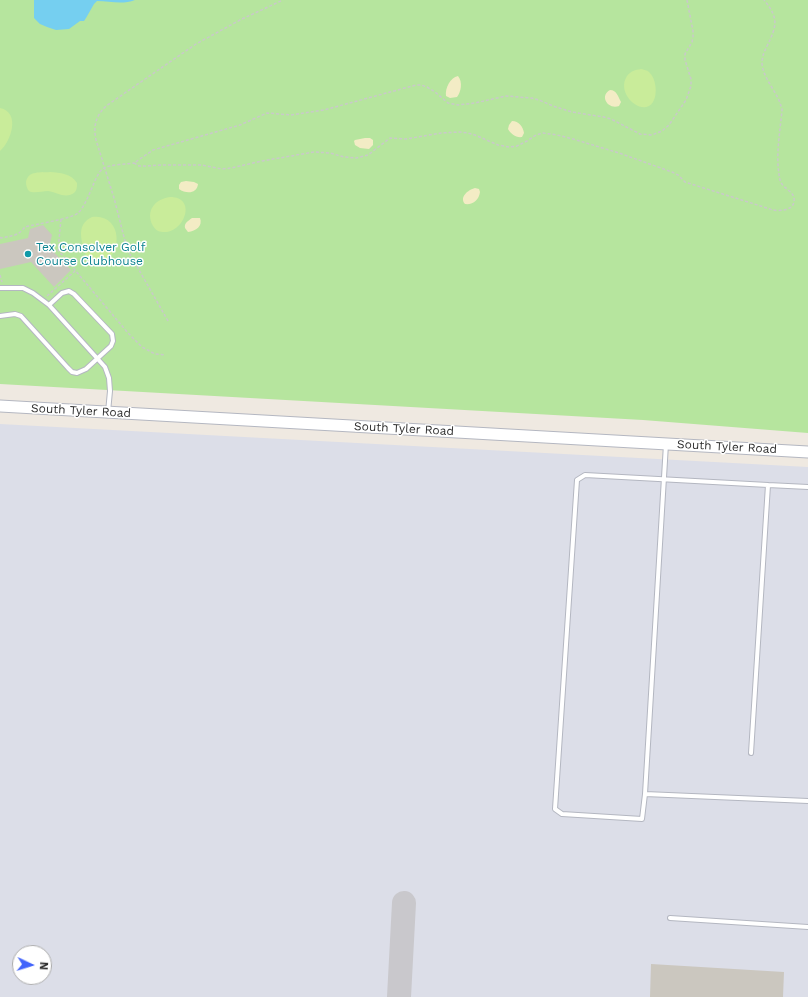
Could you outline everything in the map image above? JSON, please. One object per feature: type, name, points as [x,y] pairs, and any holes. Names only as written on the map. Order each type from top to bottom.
[{"type":"street","name":"South Tyler Road","points":[[0,406],[808,452]]},
{"type":"lane","points":[[0,288],[24,288],[49,304],[97,358],[105,368],[109,378],[110,391],[108,412]]},
{"type":"lane","points":[[0,316],[15,314],[21,316],[72,372],[77,373],[86,368],[111,346],[113,341],[112,334],[74,294],[69,291],[62,293],[49,304]]},
{"type":"lane","points":[[666,444],[664,480],[645,794],[642,819],[562,814],[555,809],[577,480],[585,475],[664,480],[808,487]]},
{"type":"lane","points":[[751,753],[768,485]]},
{"type":"lane","points":[[645,794],[808,801]]},
{"type":"lane","points":[[670,918],[808,927]]},
{"type":"path","points":[[168,321],[130,254],[125,241],[95,132],[95,125],[98,116],[106,106],[196,44],[240,20],[283,0]]},
{"type":"path","points":[[0,238],[16,235],[25,227],[67,218],[77,213],[89,197],[100,171],[105,167],[134,163],[153,150],[240,125],[267,113],[290,114],[324,110],[416,85],[427,87],[436,92],[448,103],[458,105],[506,96],[531,98],[572,112],[611,119],[640,134],[652,135],[662,131],[670,125],[686,100],[691,86],[691,79],[685,60],[693,37],[687,0]]},
{"type":"path","points":[[134,163],[139,166],[202,164],[222,169],[314,152],[330,153],[344,157],[356,158],[368,155],[390,138],[406,139],[441,133],[459,132],[475,135],[498,145],[509,147],[517,146],[536,135],[543,133],[572,138],[619,153],[678,175],[686,182],[718,193],[773,210],[786,209],[792,205],[794,199],[790,192],[782,185],[780,180],[777,153],[782,110],[781,103],[764,72],[762,58],[774,30],[774,18],[770,7],[764,0]]},
{"type":"path","points":[[61,219],[58,250],[128,333],[142,347],[155,354],[165,355]]},
{"type":"path","points":[[43,300],[75,271]]},
{"type":"shaded area","points":[[0,424],[808,467],[808,997],[0,997]]},
{"type":"green space","points":[[0,0],[808,0],[808,433],[643,420],[0,384]]},
{"type":"green space","points":[[641,69],[649,72],[655,82],[656,91],[653,102],[649,106],[643,107],[637,106],[627,96],[624,83],[630,73]]},
{"type":"green space","points":[[0,108],[10,115],[12,128],[8,141],[0,151]]},
{"type":"green space","points":[[50,172],[65,174],[72,177],[77,183],[75,192],[65,195],[48,191],[29,191],[26,182],[29,176],[35,173]]},
{"type":"green space","points":[[170,197],[179,199],[184,203],[186,209],[185,215],[182,222],[177,227],[170,231],[163,232],[153,226],[150,215],[156,203]]},
{"type":"green space","points":[[92,217],[102,217],[109,221],[114,227],[116,235],[114,251],[110,257],[103,261],[97,262],[86,256],[81,237],[85,222]]},
{"type":"sand","points":[[458,76],[461,84],[460,92],[457,97],[450,98],[446,96],[447,87],[450,81]]},
{"type":"sand","points":[[610,90],[617,94],[621,102],[619,106],[611,106],[606,102],[605,96]]},
{"type":"sand","points":[[512,121],[519,123],[522,127],[524,133],[522,137],[514,135],[508,129]]},
{"type":"sand","points":[[370,138],[373,140],[373,145],[369,149],[360,148],[355,145],[355,140]]},
{"type":"sand","points":[[186,181],[198,184],[196,190],[188,192],[179,189],[181,182]]},
{"type":"sand","points":[[475,188],[479,189],[480,192],[478,197],[473,203],[465,204],[463,199],[465,194]]},
{"type":"sand","points":[[192,218],[200,218],[201,223],[200,226],[194,231],[188,232],[185,225]]},
{"type":"water","points":[[34,0],[135,0],[121,3],[97,1],[84,21],[80,21],[69,29],[56,30],[40,24],[34,18]]},
{"type":"building","name":"Tex Consolver Golf Course Clubhouse","points":[[43,225],[52,235],[49,247],[71,270],[54,287],[31,262],[0,269],[0,244],[28,238],[30,229]]},
{"type":"building","points":[[651,964],[784,972],[783,997],[650,997]]},
{"type":"taxiway","points":[[399,997],[404,903]]},
{"type":"place","name":"Tex Consolver Golf Course Clubhouse","points":[[28,254]]}]
